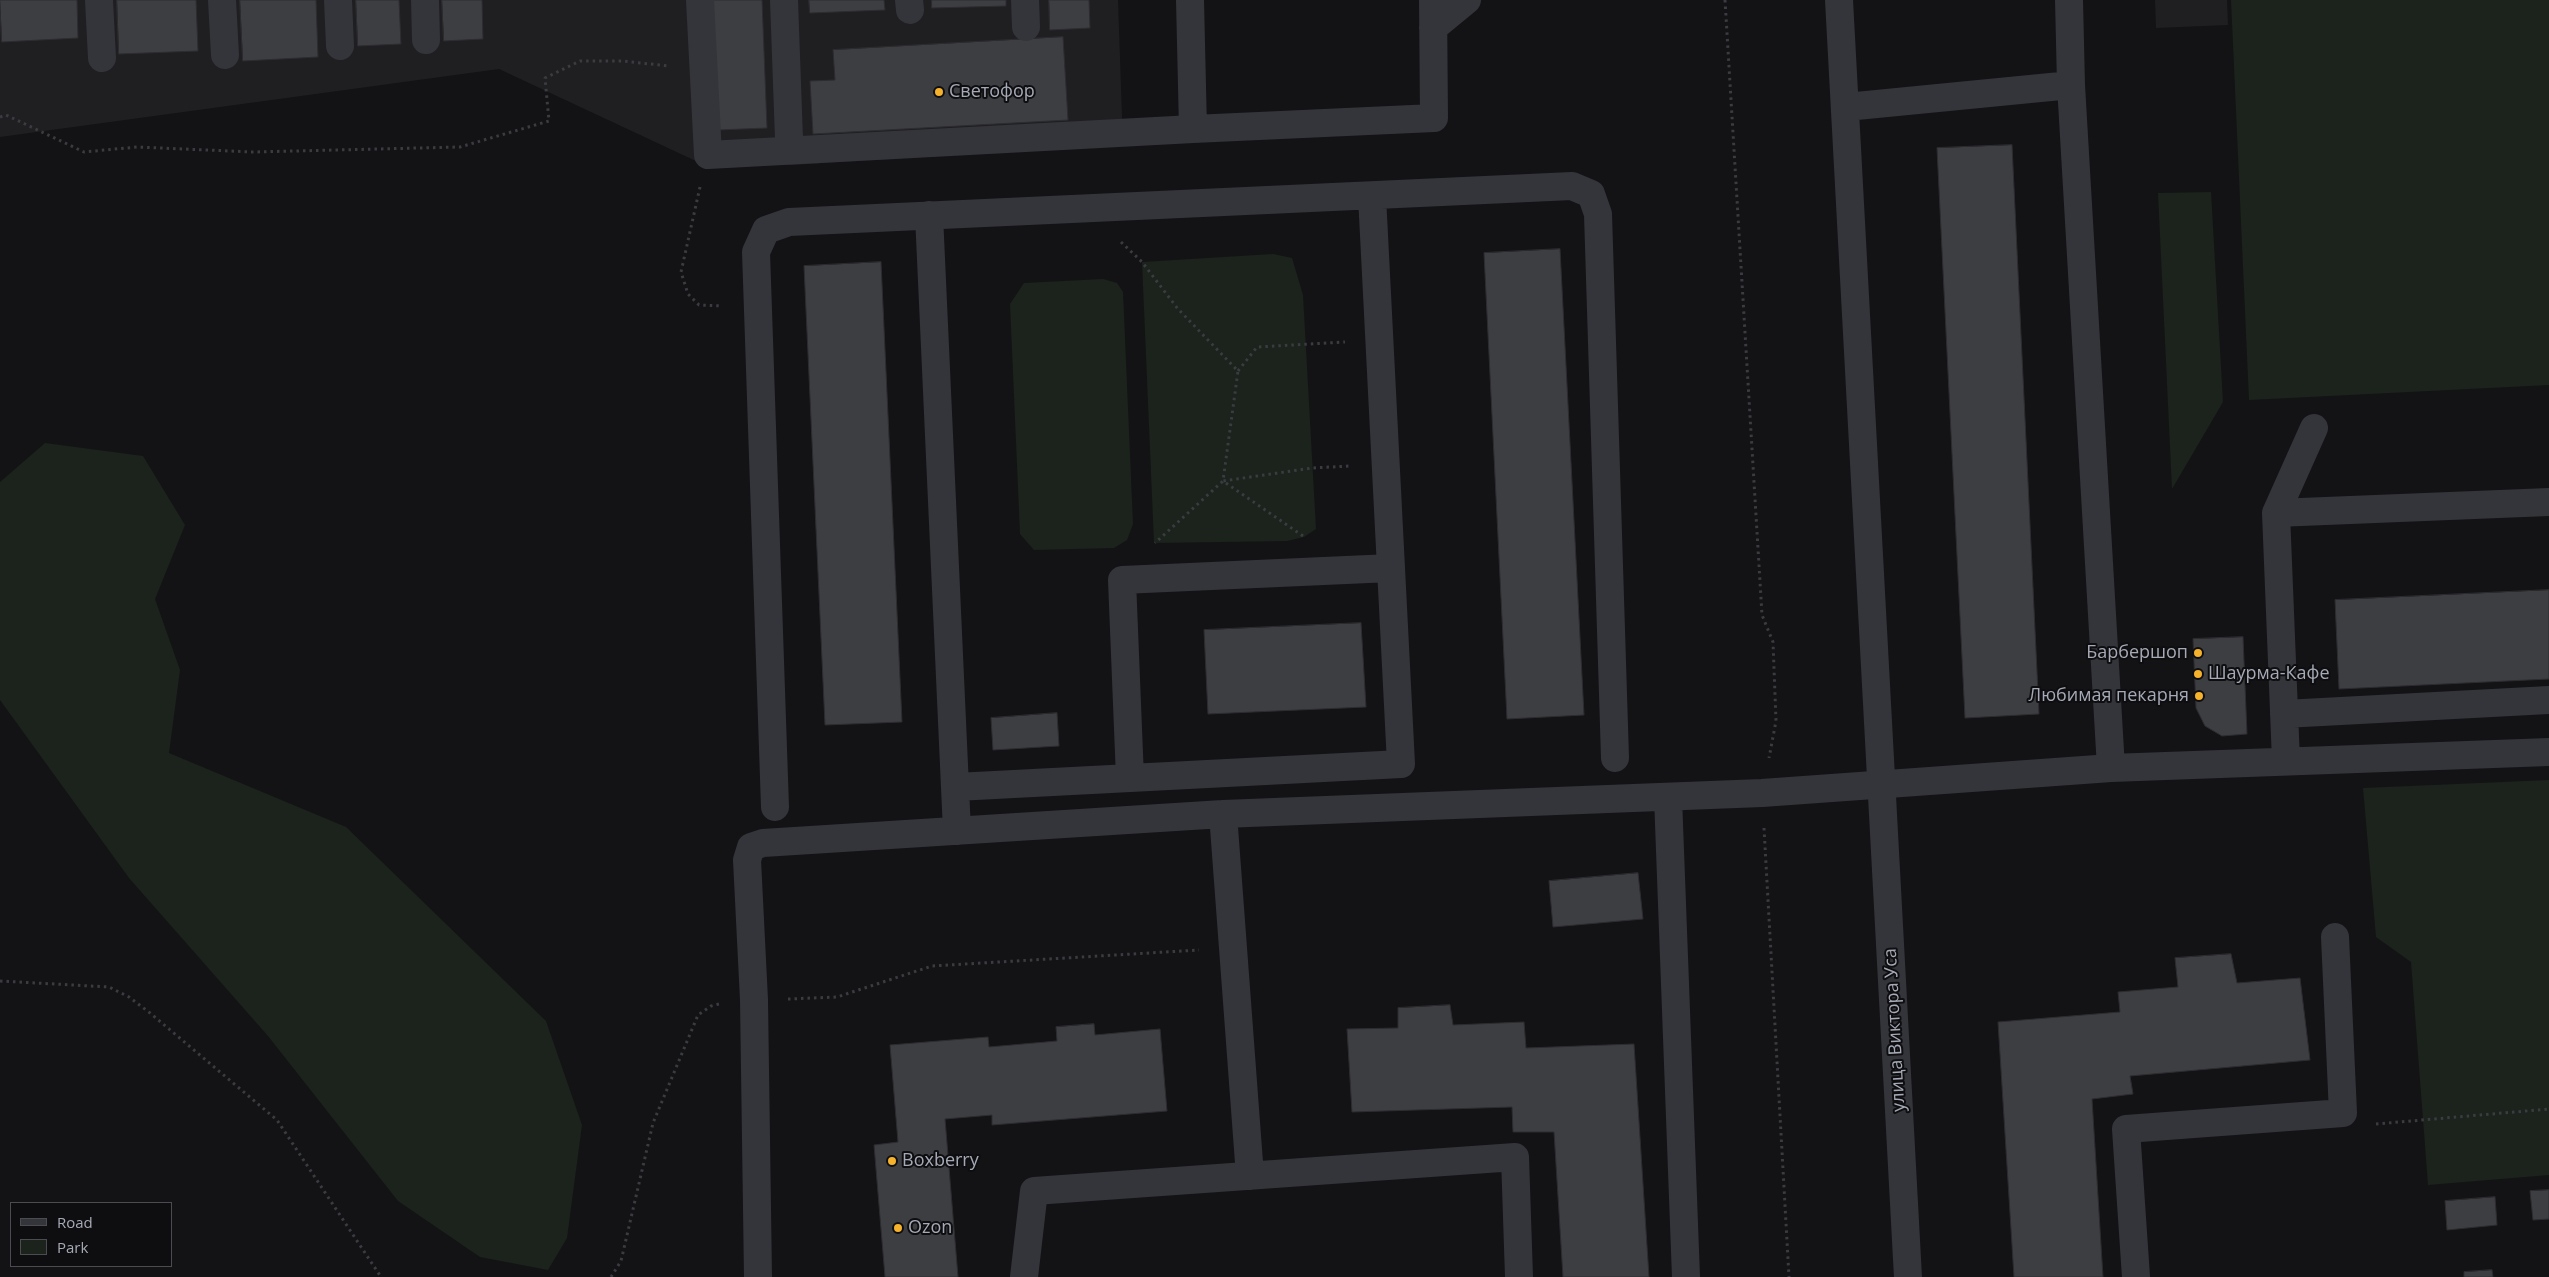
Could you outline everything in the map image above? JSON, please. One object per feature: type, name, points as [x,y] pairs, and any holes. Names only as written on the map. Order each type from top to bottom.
[{"type":"street","points":[[99,0],[102,58]]},
{"type":"street","points":[[222,0],[225,55]]},
{"type":"street","points":[[338,0],[340,46]]},
{"type":"street","points":[[425,0],[426,40]]},
{"type":"street","points":[[700,0],[708,155],[1434,118],[1433,0]]},
{"type":"street","points":[[784,0],[788,139]]},
{"type":"street","points":[[1025,0],[1026,27]]},
{"type":"street","points":[[1190,0],[1193,129]]},
{"type":"street","points":[[1433,28],[1467,0]]},
{"type":"street","name":"улица Виктора Уса","points":[[1839,0],[1883,782],[1908,1277]]},
{"type":"street","points":[[2069,0],[2071,85],[2110,768]]},
{"type":"street","points":[[1846,108],[2071,85]]},
{"type":"street","points":[[775,807],[756,303],[756,252],[766,230],[789,222],[1572,186],[1591,194],[1598,214],[1615,758]]},
{"type":"street","points":[[1372,196],[1403,807]]},
{"type":"street","points":[[929,216],[957,831]]},
{"type":"street","points":[[2286,761],[2276,513],[2314,428]]},
{"type":"street","points":[[2276,513],[2549,502]]},
{"type":"street","points":[[1130,778],[1122,580],[1391,568]]},
{"type":"street","points":[[2284,714],[2549,700]]},
{"type":"street","points":[[758,1277],[754,1000],[747,860],[751,847],[763,843],[1223,814],[1762,793],[1883,782],[2110,768],[2549,752]]},
{"type":"street","points":[[956,787],[1401,764]]},
{"type":"street","points":[[1668,797],[1686,1277]]},
{"type":"street","points":[[1223,814],[1250,1176]]},
{"type":"street","points":[[2136,1277],[2126,1129],[2343,1113],[2335,937]]},
{"type":"street","points":[[1024,1277],[1034,1191],[1515,1157],[1519,1277]]},
{"type":"path","points":[[1725,0],[1762,615],[1773,642],[1776,721],[1762,793],[1789,1277]]},
{"type":"path","points":[[0,117],[6,115],[84,152],[137,147],[253,152],[460,147],[548,120],[545,78],[580,61],[622,61],[689,68],[704,73]]},
{"type":"path","points":[[708,155],[681,272],[688,294],[699,305],[720,307],[756,303]]},
{"type":"path","points":[[1087,209],[1142,262],[1178,310],[1238,371]]},
{"type":"path","points":[[1222,480],[1238,371],[1257,347],[1379,340]]},
{"type":"path","points":[[1122,580],[1154,543],[1222,480],[1312,468],[1386,464]]},
{"type":"path","points":[[1222,480],[1304,537],[1332,571]]},
{"type":"path","points":[[611,1277],[621,1261],[653,1123],[698,1016],[711,1006],[727,1001],[838,997],[932,966],[1233,948]]},
{"type":"path","points":[[0,981],[109,987],[129,997],[277,1120],[381,1277]]},
{"type":"path","points":[[2343,1113],[2357,1126],[2549,1109]]},
{"type":"shaded area","points":[[0,0],[1118,0],[1123,145],[792,165],[698,162],[499,69],[0,137]]},
{"type":"shaded area","points":[[2155,0],[2227,0],[2228,25],[2156,28]]},
{"type":"green space","points":[[2231,0],[2549,0],[2549,385],[2249,400]]},
{"type":"green space","points":[[2211,192],[2223,402],[2172,489],[2158,193]]},
{"type":"green space","points":[[1273,254],[1292,258],[1303,295],[1316,529],[1304,537],[1287,541],[1154,543],[1142,262]]},
{"type":"green space","points":[[1103,279],[1117,283],[1123,292],[1133,524],[1127,540],[1114,548],[1034,550],[1020,534],[1010,304],[1024,283]]},
{"type":"green space","points":[[45,443],[143,456],[185,525],[155,599],[180,670],[169,753],[346,827],[546,1021],[582,1125],[567,1238],[548,1270],[480,1257],[398,1201],[268,1036],[129,878],[0,700],[0,482]]},
{"type":"green space","points":[[2549,780],[2549,1175],[2428,1185],[2411,962],[2376,937],[2363,788]]},
{"type":"building","points":[[0,0],[77,0],[78,38],[2,42]]},
{"type":"building","points":[[117,0],[196,0],[198,51],[119,54]]},
{"type":"building","points":[[240,0],[316,0],[318,57],[243,61]]},
{"type":"building","points":[[356,0],[399,0],[401,44],[358,46]]},
{"type":"building","points":[[442,0],[482,0],[483,39],[444,41]]},
{"type":"building","points":[[713,0],[762,0],[767,128],[718,130]]},
{"type":"building","points":[[809,0],[884,0],[885,10],[810,13]]},
{"type":"building","points":[[932,0],[1006,0],[1006,6],[932,8]]},
{"type":"building","points":[[1049,0],[1089,0],[1090,28],[1050,30]]},
{"type":"building","name":"Светофор","points":[[1063,37],[1068,120],[813,134],[810,81],[835,80],[833,50]]},
{"type":"building","points":[[2012,145],[2039,714],[1965,718],[1937,148]]},
{"type":"building","points":[[1560,249],[1584,715],[1507,719],[1484,253]]},
{"type":"building","points":[[881,262],[902,722],[825,725],[804,266]]},
{"type":"building","points":[[2549,590],[2549,679],[2339,689],[2335,600]]},
{"type":"building","points":[[1361,623],[1366,707],[1208,714],[1204,630]]},
{"type":"building","points":[[2243,637],[2247,734],[2222,736],[2205,726],[2196,708],[2193,639]]},
{"type":"building","points":[[1057,713],[1059,746],[993,750],[991,718]]},
{"type":"building","points":[[1638,873],[1643,919],[1553,927],[1549,881]]},
{"type":"building","points":[[2231,954],[2237,983],[2300,978],[2310,1060],[2130,1076],[2133,1094],[2092,1099],[2103,1277],[2014,1277],[1998,1022],[2120,1012],[2118,992],[2178,987],[2175,958]]},
{"type":"building","points":[[1450,1005],[1453,1025],[1524,1022],[1526,1048],[1634,1044],[1649,1277],[1563,1277],[1554,1132],[1513,1132],[1512,1107],[1352,1112],[1347,1029],[1398,1028],[1398,1008]]},
{"type":"building","points":[[1094,1024],[1095,1035],[1160,1029],[1167,1111],[992,1125],[992,1115],[945,1119],[958,1277],[885,1277],[874,1145],[898,1142],[890,1045],[988,1037],[989,1047],[1057,1041],[1056,1027]]},
{"type":"building","points":[[2549,1190],[2549,1219],[2533,1220],[2530,1191]]},
{"type":"building","points":[[2495,1197],[2497,1225],[2447,1230],[2445,1201]]},
{"type":"building","points":[[2492,1270],[2493,1277],[2464,1277],[2464,1272]]},
{"type":"place","name":"Светофор","points":[[939,92]]},
{"type":"place","name":"Барбершоп","points":[[2198,653]]},
{"type":"place","name":"Шаурма-Кафе","points":[[2198,674]]},
{"type":"place","name":"Любимая пекарня","points":[[2199,696]]},
{"type":"place","name":"Boxberry","points":[[892,1161]]},
{"type":"place","name":"Ozon","points":[[898,1228]]}]
